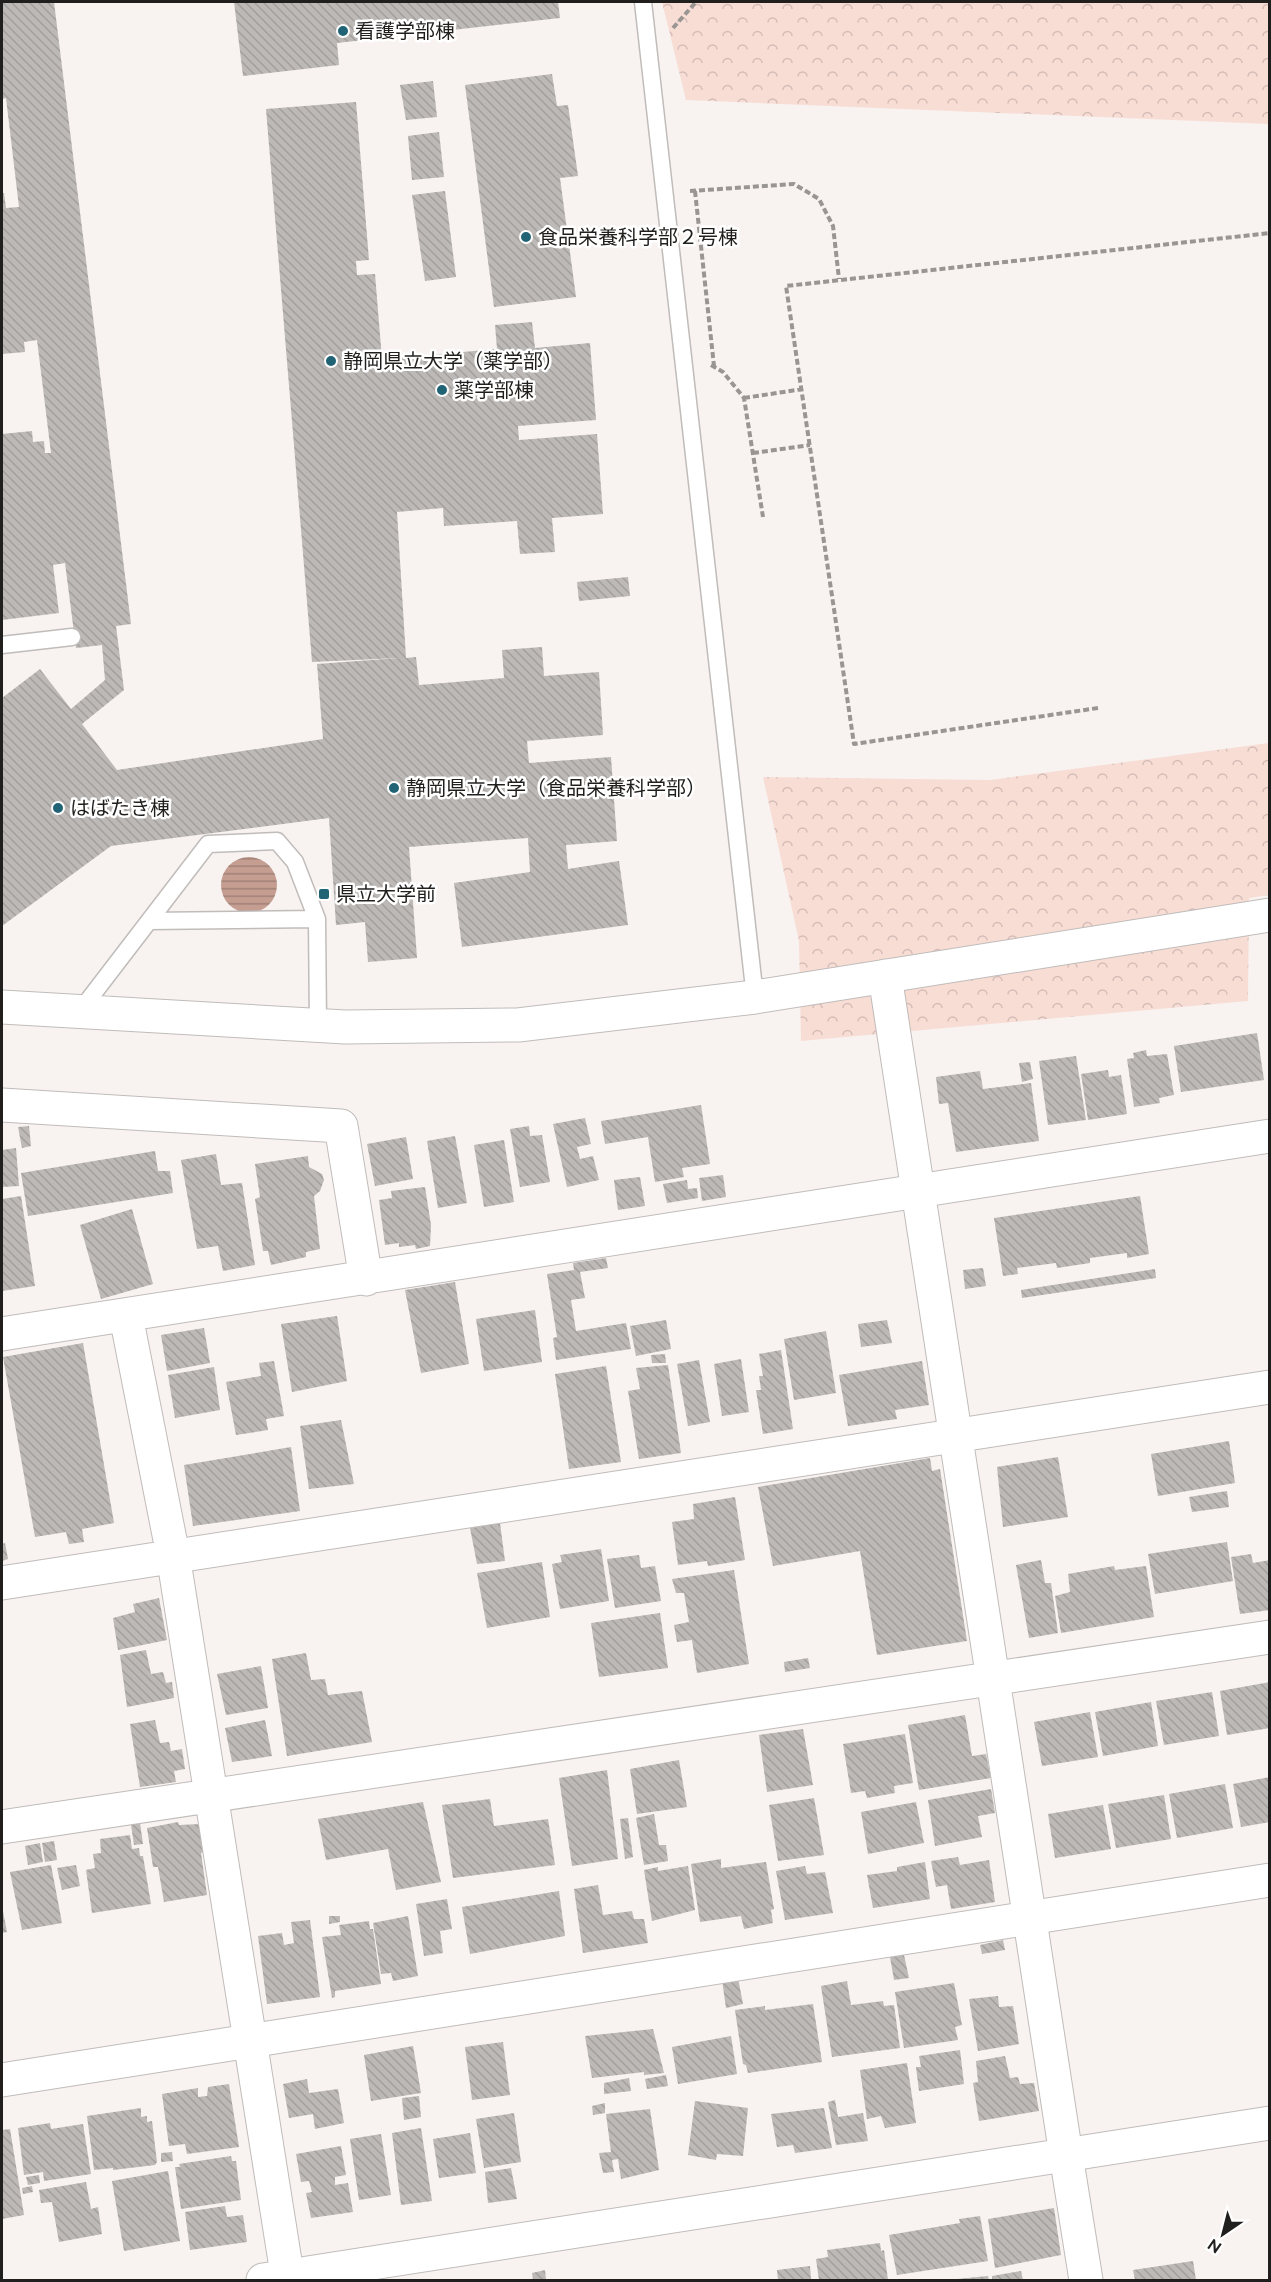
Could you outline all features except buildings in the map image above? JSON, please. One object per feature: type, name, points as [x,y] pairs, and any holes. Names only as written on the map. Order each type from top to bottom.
[{"type":"street","points":[[2,1007],[345,1028],[518,1024],[755,997],[1269,915]]},
{"type":"street","points":[[885,976],[1086,2280]]},
{"type":"street","points":[[2,1105],[341,1126],[366,1279]]},
{"type":"street","points":[[2,1335],[1269,1136]]},
{"type":"street","points":[[126,1316],[173,1555],[248,2041],[280,2279],[1269,2123]]},
{"type":"street","points":[[2,1583],[1269,1387]]},
{"type":"street","points":[[2,1827],[993,1681],[1269,1637]]},
{"type":"street","points":[[2,2080],[1030,1920],[1269,1880]]},
{"type":"lane","points":[[643,2],[755,997]]},
{"type":"lane","points":[[2,645],[72,637]]},
{"type":"lane","points":[[80,1011],[208,844],[278,842],[295,862],[317,919],[318,1025]]},
{"type":"lane","points":[[149,921],[317,919]]},
{"type":"path","points":[[665,193],[794,184],[819,199],[833,226],[838,279]]},
{"type":"path","points":[[695,191],[714,367]]},
{"type":"path","points":[[1098,708],[854,744],[786,286],[1269,233]]},
{"type":"path","points":[[682,348],[723,372],[744,398],[762,517]]},
{"type":"path","points":[[744,398],[803,389]]},
{"type":"path","points":[[753,453],[810,444]]},
{"type":"green space","points":[[662,2],[1269,2],[1269,124],[686,100]]},
{"type":"green space","points":[[1269,743],[1269,895],[1249,898],[1248,1001],[801,1041],[799,941],[763,777],[990,780]]},
{"type":"shaded area","points":[[243,857],[255,857],[265,861],[273,869],[277,885],[273,901],[265,909],[255,913],[243,913],[233,909],[225,901],[221,891],[221,879],[225,869],[233,861]]},
{"type":"place","name":"看護学部棟","points":[[343,31]]},
{"type":"place","name":"食品栄養科学部２号棟","points":[[526,237]]},
{"type":"place","name":"静岡県立大学（薬学部）","points":[[331,361]]},
{"type":"place","name":"薬学部棟","points":[[442,390]]},
{"type":"place","name":"静岡県立大学（食品栄養科学部）","points":[[394,788]]},
{"type":"place","name":"はばたき棟","points":[[58,808]]},
{"type":"place","name":"県立大学前","points":[[324,894]]}]
